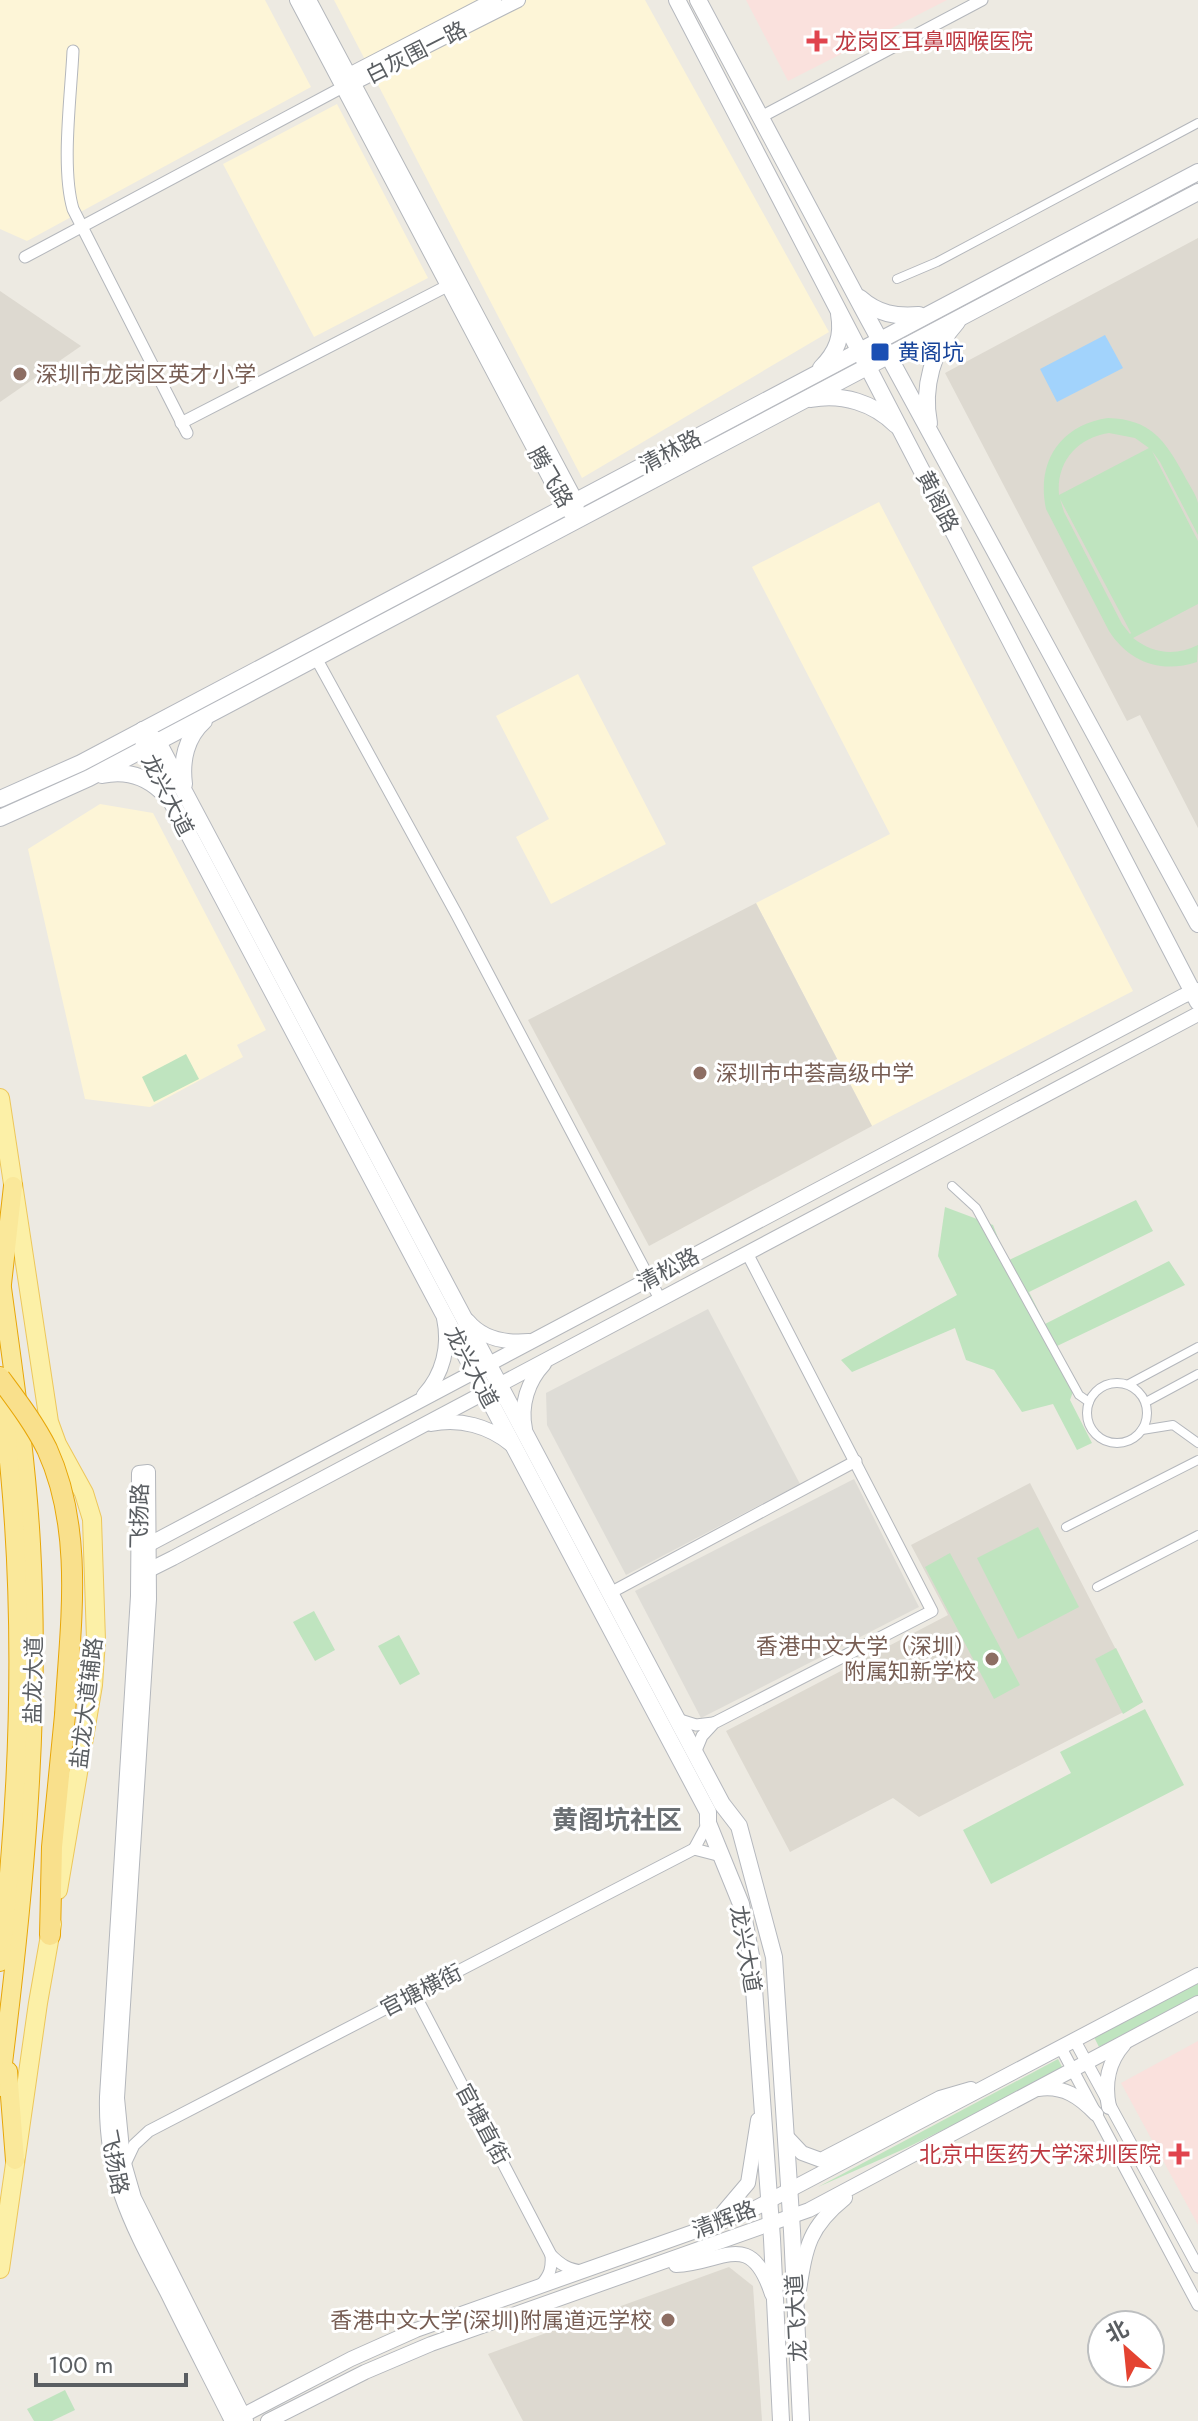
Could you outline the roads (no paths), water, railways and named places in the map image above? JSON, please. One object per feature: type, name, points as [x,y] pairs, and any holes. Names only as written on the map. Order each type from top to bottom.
[{"type":"highway","name":"盐龙大道","points":[[0,2087],[17,1959],[27,1841],[34,1652],[27,1489],[1,1280],[13,1186]]},
{"type":"highway","name":"盐龙大道","points":[[0,1377],[17,1565],[19,1681],[12,1829],[0,1962]]},
{"type":"highway","points":[[0,1377],[36,1430],[58,1477],[70,1535],[72,1593],[65,1715],[52,1847],[50,1935]]},
{"type":"highway","points":[[6,2042],[15,2160]]},
{"type":"main road","name":"黄阁路","points":[[677,0],[1196,994]]},
{"type":"main road","name":"黄阁路","points":[[698,0],[1198,924]]},
{"type":"main road","name":"清林路","points":[[0,799],[81,763],[1198,172]]},
{"type":"main road","name":"清林路","points":[[89,778],[1198,192]]},
{"type":"main road","points":[[1029,261],[1037,277]]},
{"type":"main road","points":[[853,291],[863,301],[888,315],[902,317],[934,311]]},
{"type":"main road","points":[[810,377],[833,356],[839,343],[841,329],[835,301]]},
{"type":"main road","points":[[931,434],[927,400],[931,371],[949,329],[960,317]]},
{"type":"main road","points":[[802,401],[828,397],[855,401],[883,413],[903,433]]},
{"type":"main road","points":[[0,818],[107,773],[139,775],[180,801],[184,755],[198,726],[212,713]]},
{"type":"main road","name":"龙兴大道","points":[[143,730],[441,1310],[525,1433],[722,1804],[739,1826],[774,1957],[791,2216]]},
{"type":"main road","name":"龙兴大道","points":[[188,817],[463,1316],[481,1368]]},
{"type":"main road","name":"盐龙大道辅路","points":[[0,1098],[49,1422],[57,1444],[84,1493],[94,1533],[96,1640],[93,1685],[50,1935],[0,2269]]},
{"type":"main road","name":"龙兴大道","points":[[492,1388],[515,1448],[708,1812],[708,1823],[741,1904],[752,1961],[771,2223]]},
{"type":"main road","name":"龙飞大道","points":[[791,2216],[801,2421]]},
{"type":"main road","name":"龙飞大道","points":[[771,2223],[781,2421]]},
{"type":"street","name":"腾飞路","points":[[297,0],[349,82]]},
{"type":"street","name":"腾飞路","points":[[309,0],[578,519]]},
{"type":"street","name":"白灰围一路","points":[[349,82],[494,0]]},
{"type":"street","name":"白灰围一路","points":[[349,82],[518,0]]},
{"type":"street","points":[[761,117],[982,0]]},
{"type":"street","points":[[73,51],[68,186],[73,209],[184,428],[453,283]]},
{"type":"street","points":[[25,257],[349,82]]},
{"type":"street","points":[[897,279],[937,262],[1198,123]]},
{"type":"street","points":[[316,658],[457,915],[660,1299]]},
{"type":"street","name":"清松路","points":[[144,1547],[1196,994]]},
{"type":"street","name":"清松路","points":[[144,1570],[1198,1014]]},
{"type":"street","points":[[952,1186],[976,1208],[1079,1395],[1089,1402]]},
{"type":"street","points":[[695,1753],[702,1736],[714,1723],[932,1611],[747,1253]]},
{"type":"street","points":[[414,1404],[431,1387],[442,1364],[446,1336],[441,1310]]},
{"type":"street","points":[[463,1316],[483,1334],[494,1338],[534,1340]]},
{"type":"street","points":[[1129,1384],[1198,1347]]},
{"type":"street","points":[[525,1433],[523,1408],[526,1396],[538,1370],[550,1357]]},
{"type":"street","points":[[1146,1402],[1198,1374]]},
{"type":"street","points":[[1109,1383],[1129,1384],[1146,1402],[1148,1416],[1142,1430],[1132,1440],[1123,1443],[1102,1440],[1089,1425],[1086,1414],[1092,1395],[1109,1383]]},
{"type":"street","points":[[419,1427],[455,1422],[475,1425],[502,1437],[515,1448]]},
{"type":"street","points":[[1142,1430],[1173,1425],[1198,1443]]},
{"type":"street","points":[[1066,1527],[1198,1460]]},
{"type":"street","points":[[610,1593],[856,1461]]},
{"type":"street","points":[[1097,1587],[1198,1535]]},
{"type":"street","name":"飞扬路","points":[[144,1547],[117,2119],[128,2180],[237,2420]]},
{"type":"street","name":"飞扬路","points":[[144,1570],[107,2133],[112,2170],[131,2222],[237,2420]]},
{"type":"street","points":[[677,1719],[696,1725],[714,1723]]},
{"type":"street","points":[[708,1823],[694,1849],[721,1856]]},
{"type":"street","name":"官塘横街","points":[[124,2165],[134,2145],[149,2131],[694,1849]]},
{"type":"street","name":"清辉路","points":[[237,2420],[382,2344],[744,2214],[1198,1975]]},
{"type":"street","name":"官塘直街","points":[[414,1993],[551,2255]]},
{"type":"street","name":"清辉路","points":[[268,2421],[396,2358],[809,2210],[1198,2003]]},
{"type":"street","points":[[1127,2041],[1118,2050],[1109,2071],[1103,2110],[1198,2305]]},
{"type":"street","points":[[1068,2044],[1103,2110],[1198,2267]]},
{"type":"street","points":[[786,2136],[802,2153],[821,2160],[940,2098],[999,2081]]},
{"type":"street","points":[[714,2224],[748,2183],[762,2087]]},
{"type":"street","points":[[1034,2090],[1047,2088],[1068,2092],[1103,2110]]},
{"type":"street","points":[[117,2119],[130,2130],[149,2131]]},
{"type":"street","points":[[796,2306],[806,2255],[818,2224],[855,2189],[889,2167]]},
{"type":"street","points":[[655,2265],[682,2265],[732,2253],[743,2255],[755,2261],[763,2272],[776,2308]]},
{"type":"street","points":[[551,2255],[569,2269],[582,2271]]},
{"type":"street","points":[[541,2285],[549,2275],[551,2255]]},
{"type":"water","points":[[1105,335],[1123,368],[1057,402],[1040,369]]},
{"type":"place","name":"龙岗区耳鼻咽喉医院","points":[[817,41]]},
{"type":"place","name":"黄阁坑","points":[[880,352]]},
{"type":"place","name":"深圳市龙岗区英才小学","points":[[20,374]]},
{"type":"place","name":"深圳市中荟高级中学","points":[[700,1073]]},
{"type":"place","name":"香港中文大学（深圳） 附属知新学校","points":[[992,1659]]},
{"type":"place","name":"北京中医药大学深圳医院","points":[[1179,2154]]},
{"type":"place","name":"香港中文大学(深圳)附属道远学校","points":[[668,2320]]},
{"type":"district","name":"黄阁坑社区","points":[[617,1820]]}]
